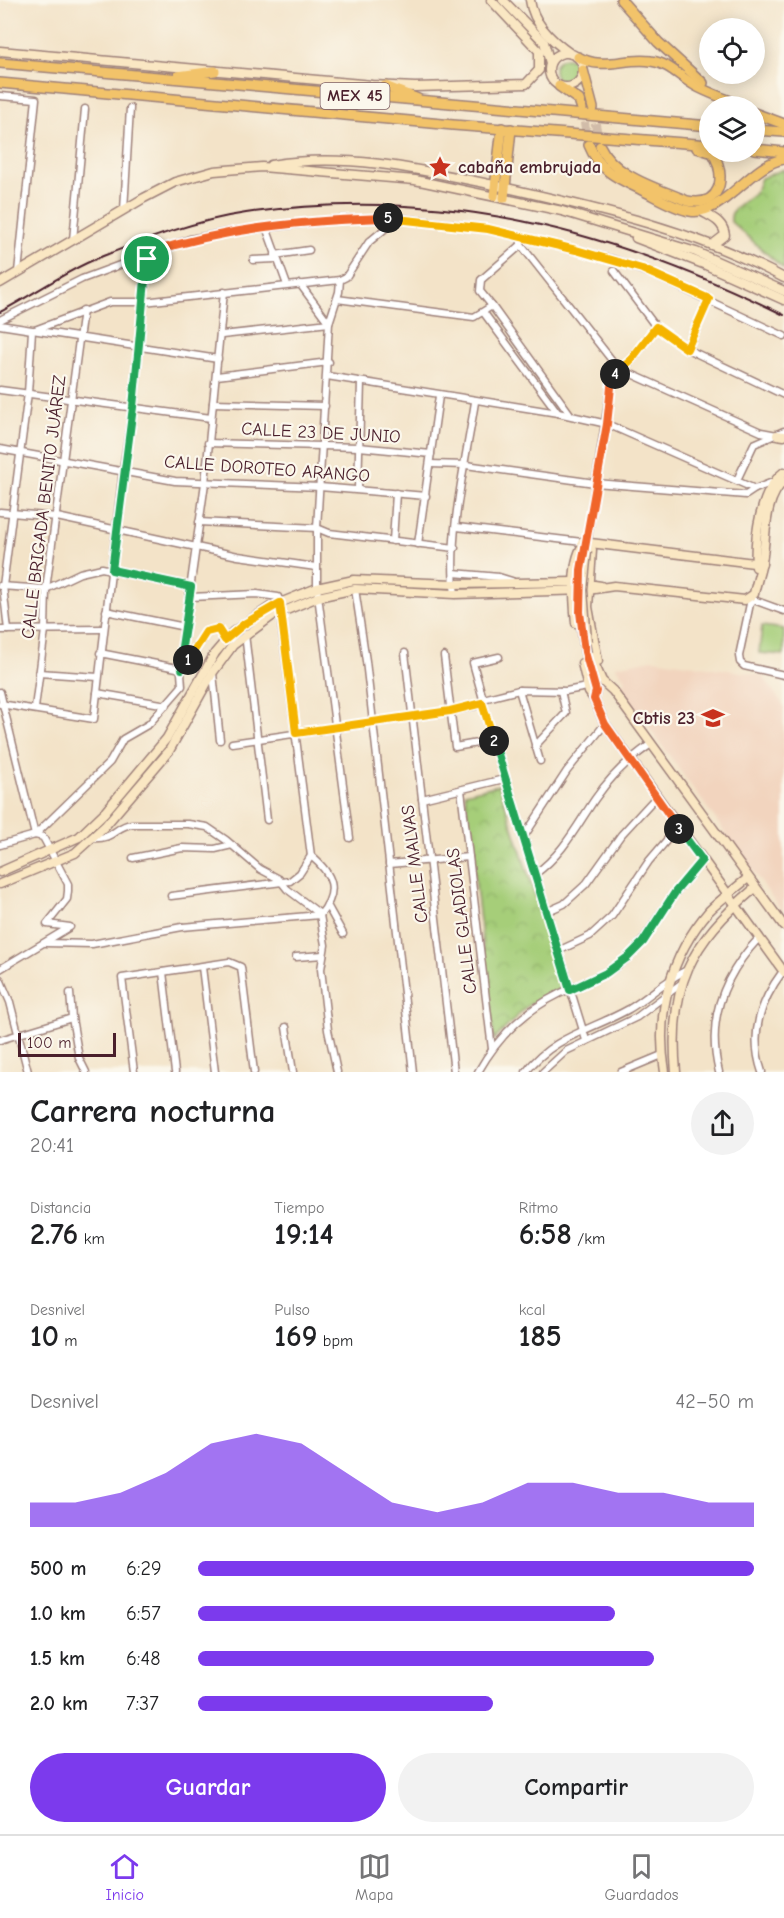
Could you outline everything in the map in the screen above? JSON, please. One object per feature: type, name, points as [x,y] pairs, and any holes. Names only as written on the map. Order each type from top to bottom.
[{"type":"main road","points":[[491,0],[539,51],[538,70]]},
{"type":"main road","points":[[503,0],[544,42],[550,64],[550,77],[579,100],[582,109]]},
{"type":"main road","points":[[530,0],[538,22],[555,42],[575,56],[591,64],[601,65],[652,61],[663,64],[695,86],[718,96]]},
{"type":"main road","points":[[621,0],[658,42],[695,78],[722,96]]},
{"type":"main road","points":[[0,51],[385,86],[513,87],[526,84],[538,70],[550,64],[559,54],[575,56]]},
{"type":"main road","points":[[575,56],[583,70],[592,108]]},
{"type":"main road","name":"MEX 45","points":[[0,63],[429,103],[699,125]]},
{"type":"main road","points":[[559,86],[576,84],[583,70]]},
{"type":"main road","points":[[161,78],[215,71]]},
{"type":"main road","name":"MEX 45","points":[[0,83],[699,144]]},
{"type":"main road","points":[[385,86],[429,103]]},
{"type":"main road","points":[[765,117],[784,124]]},
{"type":"main road","points":[[504,198],[501,187],[506,128]]},
{"type":"main road","points":[[765,131],[784,132]]},
{"type":"main road","points":[[600,146],[607,160],[618,169],[687,201],[702,202],[712,198],[719,188],[720,165],[713,153],[683,143]]},
{"type":"main road","points":[[589,145],[597,162],[614,176],[685,210],[701,211],[715,206],[763,166],[784,159]]},
{"type":"main road","points":[[765,150],[784,152]]},
{"type":"main road","points":[[0,283],[161,189],[201,173],[299,162],[367,163],[531,193],[644,220],[712,245],[784,278]]},
{"type":"main road","points":[[262,167],[371,175],[435,183],[504,198],[589,219],[686,248],[724,262],[784,291]]},
{"type":"main road","points":[[494,196],[501,187]]},
{"type":"main road","points":[[529,205],[531,193]]},
{"type":"main road","points":[[547,209],[559,216],[656,246],[784,300]]},
{"type":"main road","points":[[701,211],[716,219],[724,228],[725,235],[712,245]]},
{"type":"main road","points":[[0,872],[79,837],[153,755],[175,725],[204,670],[225,640],[244,624],[317,592],[354,580],[632,587],[741,600],[751,599],[758,576],[763,502],[784,472]]},
{"type":"main road","points":[[613,691],[594,684],[579,647],[574,586],[578,552],[586,545],[759,564]]},
{"type":"main road","points":[[586,545],[592,550],[588,607],[595,652],[613,691],[784,926]]},
{"type":"main road","points":[[586,545],[583,583],[584,621],[594,684],[594,699],[605,724],[783,972]]},
{"type":"main road","points":[[317,592],[355,589],[455,594],[574,586]]},
{"type":"main road","points":[[0,884],[75,853],[105,826],[169,751],[213,672],[228,651],[245,634],[280,607]]},
{"type":"main road","points":[[575,607],[588,607]]},
{"type":"main road","points":[[665,1072],[661,1022],[670,978],[682,951],[708,912],[748,878]]},
{"type":"main road","points":[[676,1072],[675,1009],[687,970],[700,944],[735,905],[755,888]]},
{"type":"street","points":[[0,96],[36,99],[18,272]]},
{"type":"street","points":[[124,210],[130,108]]},
{"type":"street","points":[[73,240],[85,109]]},
{"type":"street","points":[[32,331],[83,310],[110,302],[144,302],[340,280],[346,276],[369,242],[398,218]]},
{"type":"street","points":[[0,320],[82,279],[190,239],[266,227],[341,219],[398,218],[488,229],[521,241],[576,250],[642,269],[784,336]]},
{"type":"street","points":[[266,227],[287,285]]},
{"type":"street","points":[[521,241],[480,282],[480,291],[570,414]]},
{"type":"street","points":[[521,241],[620,369],[761,432],[782,434]]},
{"type":"street","points":[[253,260],[309,250]]},
{"type":"street","points":[[1,704],[94,719],[103,629],[133,407],[148,253]]},
{"type":"street","points":[[615,271],[656,327],[687,349],[784,395]]},
{"type":"street","points":[[340,280],[337,299],[329,322],[316,567],[317,592],[350,838]]},
{"type":"street","points":[[300,284],[329,322]]},
{"type":"street","points":[[0,845],[35,834],[98,775],[110,762],[123,739],[149,724],[182,686],[180,660],[205,483],[222,335],[224,292]]},
{"type":"street","points":[[337,299],[470,318],[484,313],[492,306]]},
{"type":"street","points":[[687,349],[709,299]]},
{"type":"street","name":"CALLE BRIGADA BENITO JUÁREZ","points":[[35,708],[45,630],[46,589],[83,310]]},
{"type":"street","points":[[484,313],[558,413]]},
{"type":"street","points":[[222,335],[329,322]]},
{"type":"street","points":[[0,325],[218,359]]},
{"type":"street","points":[[456,527],[586,545],[607,424],[612,378],[630,361],[656,327]]},
{"type":"street","points":[[8,630],[2,586],[28,393],[32,331]]},
{"type":"street","points":[[217,376],[328,363]]},
{"type":"street","points":[[327,376],[475,402],[570,414],[607,424],[755,489]]},
{"type":"street","points":[[358,489],[361,382]]},
{"type":"street","points":[[0,390],[211,418]]},
{"type":"street","points":[[418,544],[439,396]]},
{"type":"street","points":[[455,594],[453,573],[456,527],[475,402]]},
{"type":"street","points":[[213,403],[325,406]]},
{"type":"street","points":[[737,480],[754,444],[782,434]]},
{"type":"street","name":"CALLE 23 DE JUNIO","points":[[208,443],[359,447],[431,454]]},
{"type":"street","name":"CALLE DOROTEO ARANGO","points":[[0,449],[175,481],[358,489],[426,496]]},
{"type":"street","points":[[430,464],[466,465],[595,483],[746,495],[755,489],[779,482]]},
{"type":"street","points":[[393,541],[396,493]]},
{"type":"street","points":[[0,512],[57,518],[238,556],[316,567]]},
{"type":"street","points":[[199,522],[317,528],[329,533],[454,548]]},
{"type":"street","points":[[2,586],[46,589],[80,573],[102,568],[191,587]]},
{"type":"street","points":[[453,573],[499,577],[515,583]]},
{"type":"street","points":[[355,589],[373,721],[413,1072]]},
{"type":"street","points":[[171,896],[290,881],[300,873],[311,856],[280,607],[276,596],[231,594],[190,597]]},
{"type":"street","points":[[784,611],[751,599],[740,656],[744,666],[784,675]]},
{"type":"street","points":[[106,611],[185,627]]},
{"type":"street","points":[[0,630],[103,629]]},
{"type":"street","points":[[182,669],[206,632],[218,629],[225,640]]},
{"type":"street","points":[[245,634],[267,820]]},
{"type":"street","points":[[100,653],[182,669]]},
{"type":"street","name":"CALLE MALVAS","points":[[405,653],[454,1072]]},
{"type":"street","points":[[444,656],[455,747],[494,740]]},
{"type":"street","points":[[499,657],[473,663],[504,779],[586,1040]]},
{"type":"street","points":[[213,672],[220,740]]},
{"type":"street","points":[[39,673],[98,677]]},
{"type":"street","points":[[232,743],[450,711],[519,690],[561,691],[594,684]]},
{"type":"street","points":[[519,690],[540,761]]},
{"type":"street","points":[[535,746],[566,713],[561,691]]},
{"type":"street","points":[[0,692],[1,704],[35,834]]},
{"type":"street","points":[[96,693],[167,705]]},
{"type":"street","points":[[523,838],[567,771],[605,724]]},
{"type":"street","points":[[535,874],[564,849],[596,797],[630,758],[651,744]]},
{"type":"street","points":[[422,799],[504,779]]},
{"type":"street","name":"CALLE GLADIOLAS","points":[[461,790],[492,1049]]},
{"type":"street","points":[[546,912],[564,904],[586,884],[621,835],[656,797]]},
{"type":"street","points":[[91,838],[107,839],[126,824],[188,824],[207,828],[282,883],[320,915],[325,945],[321,969],[328,1030],[337,1072]]},
{"type":"street","points":[[558,951],[590,936],[612,916],[649,861],[678,827]]},
{"type":"street","points":[[0,969],[46,944],[70,927],[47,924],[67,898],[68,884],[42,836],[35,834]]},
{"type":"street","points":[[133,858],[182,848],[215,849],[232,845]]},
{"type":"street","points":[[311,856],[326,868],[332,884],[332,896],[320,915]]},
{"type":"street","points":[[389,864],[469,857]]},
{"type":"street","points":[[478,1072],[492,1049],[529,1012],[606,973],[628,957],[643,942],[676,891],[702,860]]},
{"type":"street","points":[[327,905],[344,934]]},
{"type":"street","points":[[46,944],[92,944],[182,927],[320,915]]},
{"type":"street","points":[[719,1072],[715,1035],[719,1002],[735,966],[759,938]]},
{"type":"street","points":[[296,957],[323,956]]},
{"type":"street","points":[[134,1072],[122,978],[229,962],[241,967],[254,1072]]},
{"type":"street","points":[[202,967],[215,1072]]},
{"type":"street","points":[[526,1072],[547,1049],[582,1030],[632,1008],[670,978],[687,970]]},
{"type":"street","points":[[163,972],[175,1072]]},
{"type":"street","points":[[762,1072],[756,1045],[758,1018],[767,993],[783,972]]},
{"type":"street","points":[[0,979],[10,1002],[28,1072]]},
{"type":"street","points":[[543,1072],[559,1056],[586,1040],[629,1023],[682,983]]},
{"type":"street","points":[[70,993],[79,1058],[86,1072]]},
{"type":"street","points":[[0,1040],[72,1018]]},
{"type":"street","points":[[286,1027],[293,1072]]},
{"type":"street","points":[[621,1072],[662,1055]]},
{"type":"shaded area","name":"Cbtis 23","points":[[653,659],[762,675],[784,706],[784,914],[619,686],[626,681],[615,666]]},
{"type":"green space","points":[[566,58],[575,61],[578,70],[575,79],[566,82],[557,79],[554,70],[557,61]]},
{"type":"green space","points":[[784,169],[784,269],[731,222],[731,216],[735,208],[755,192],[761,178]]},
{"type":"green space","points":[[762,626],[784,629],[784,655],[759,653]]},
{"type":"green space","points":[[499,785],[565,987],[527,1006],[494,1040],[465,793]]},
{"type":"tunnel","points":[[582,109],[588,142]]},
{"type":"tunnel","points":[[593,110],[599,144]]},
{"type":"railway","points":[[0,312],[90,262],[192,225],[246,213],[318,206],[388,205],[456,210],[523,221],[589,238],[654,259],[719,285],[784,315]]},
{"type":"place","name":"cabaña embrujada","points":[[440,167]]},
{"type":"place","name":"Cbtis 23","points":[[713,718]]},
{"type":"route","points":[[398,218],[447,222],[488,229],[612,259],[642,269],[709,299],[687,349],[656,327],[630,361],[612,378],[607,424],[595,483],[588,538],[582,556],[581,624],[585,652],[596,691],[594,699],[599,712],[605,724],[702,860],[676,891],[643,942],[622,963],[570,990],[482,703],[450,711],[296,733],[280,603],[257,615],[225,640],[218,629],[206,632],[182,669],[180,660],[191,587],[112,570],[123,470],[133,407],[147,259],[148,253],[190,239],[230,232],[341,219],[398,218]]}]
